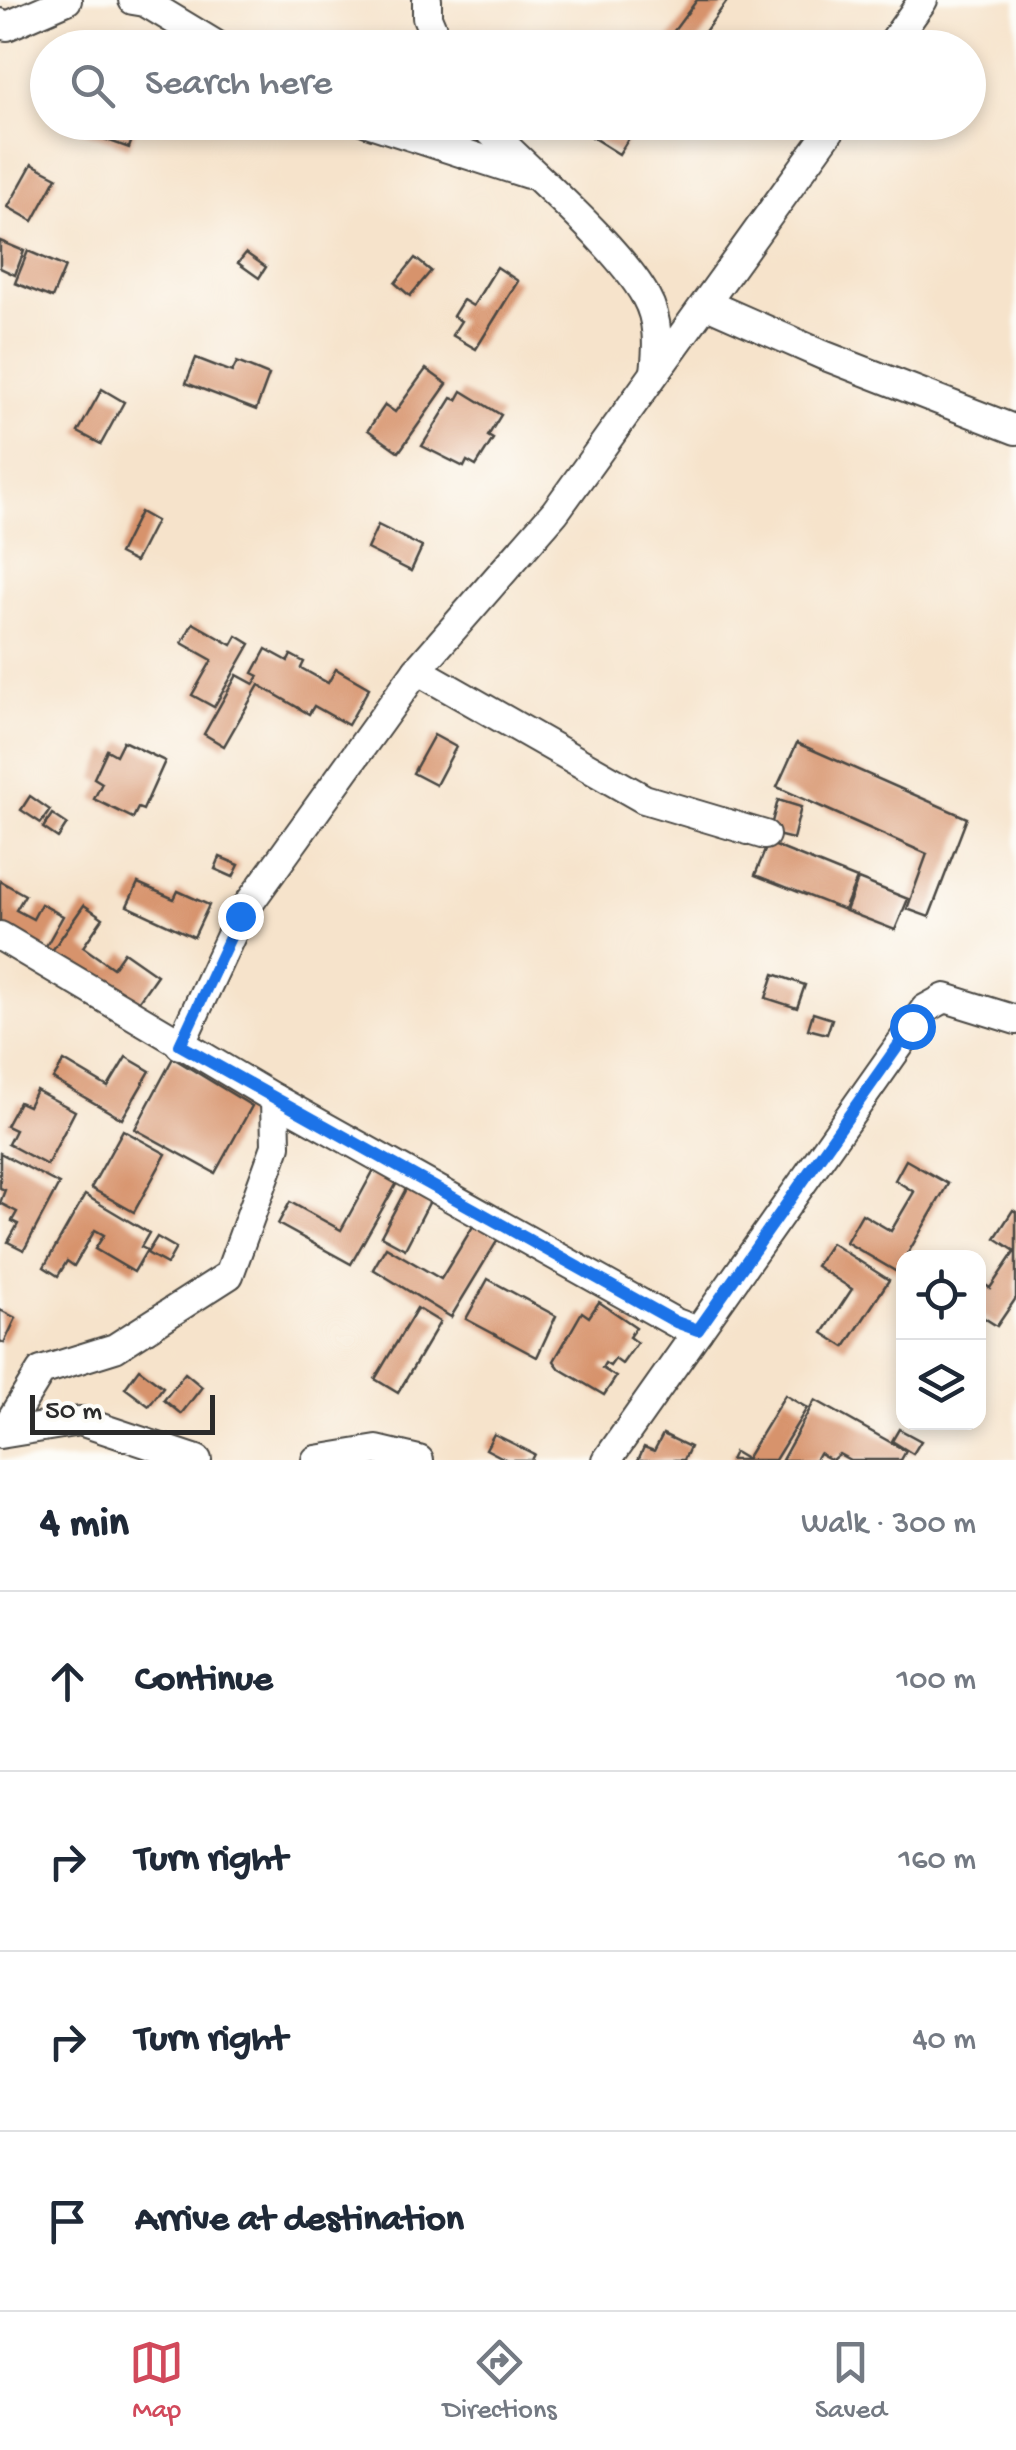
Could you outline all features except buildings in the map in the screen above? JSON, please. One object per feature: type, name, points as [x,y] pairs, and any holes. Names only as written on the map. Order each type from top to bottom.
[{"type":"street","points":[[0,23],[7,26],[67,0]]},
{"type":"street","points":[[133,0],[145,2],[191,30]]},
{"type":"street","points":[[427,0],[433,30]]},
{"type":"street","points":[[902,30],[923,0]]},
{"type":"street","points":[[422,140],[533,176]]},
{"type":"street","points":[[498,140],[626,267],[648,300],[659,344],[654,375]]},
{"type":"street","points":[[180,1045],[240,916],[416,670],[555,512],[823,140]]},
{"type":"street","points":[[707,304],[822,355],[1016,430]]},
{"type":"street","points":[[416,670],[644,800],[765,835]]},
{"type":"street","points":[[0,936],[274,1099],[665,1316],[698,1330]]},
{"type":"street","points":[[607,1460],[924,1008],[945,998],[1016,1020]]},
{"type":"street","points":[[2,1432],[40,1371],[114,1348],[229,1275],[276,1146],[274,1099]]},
{"type":"street","points":[[2,1432],[80,1421],[197,1460]]},
{"type":"street","points":[[316,1460],[377,1450],[419,1460]]},
{"type":"route","points":[[240,916],[180,1045],[654,1310],[698,1330],[912,1026]]}]
